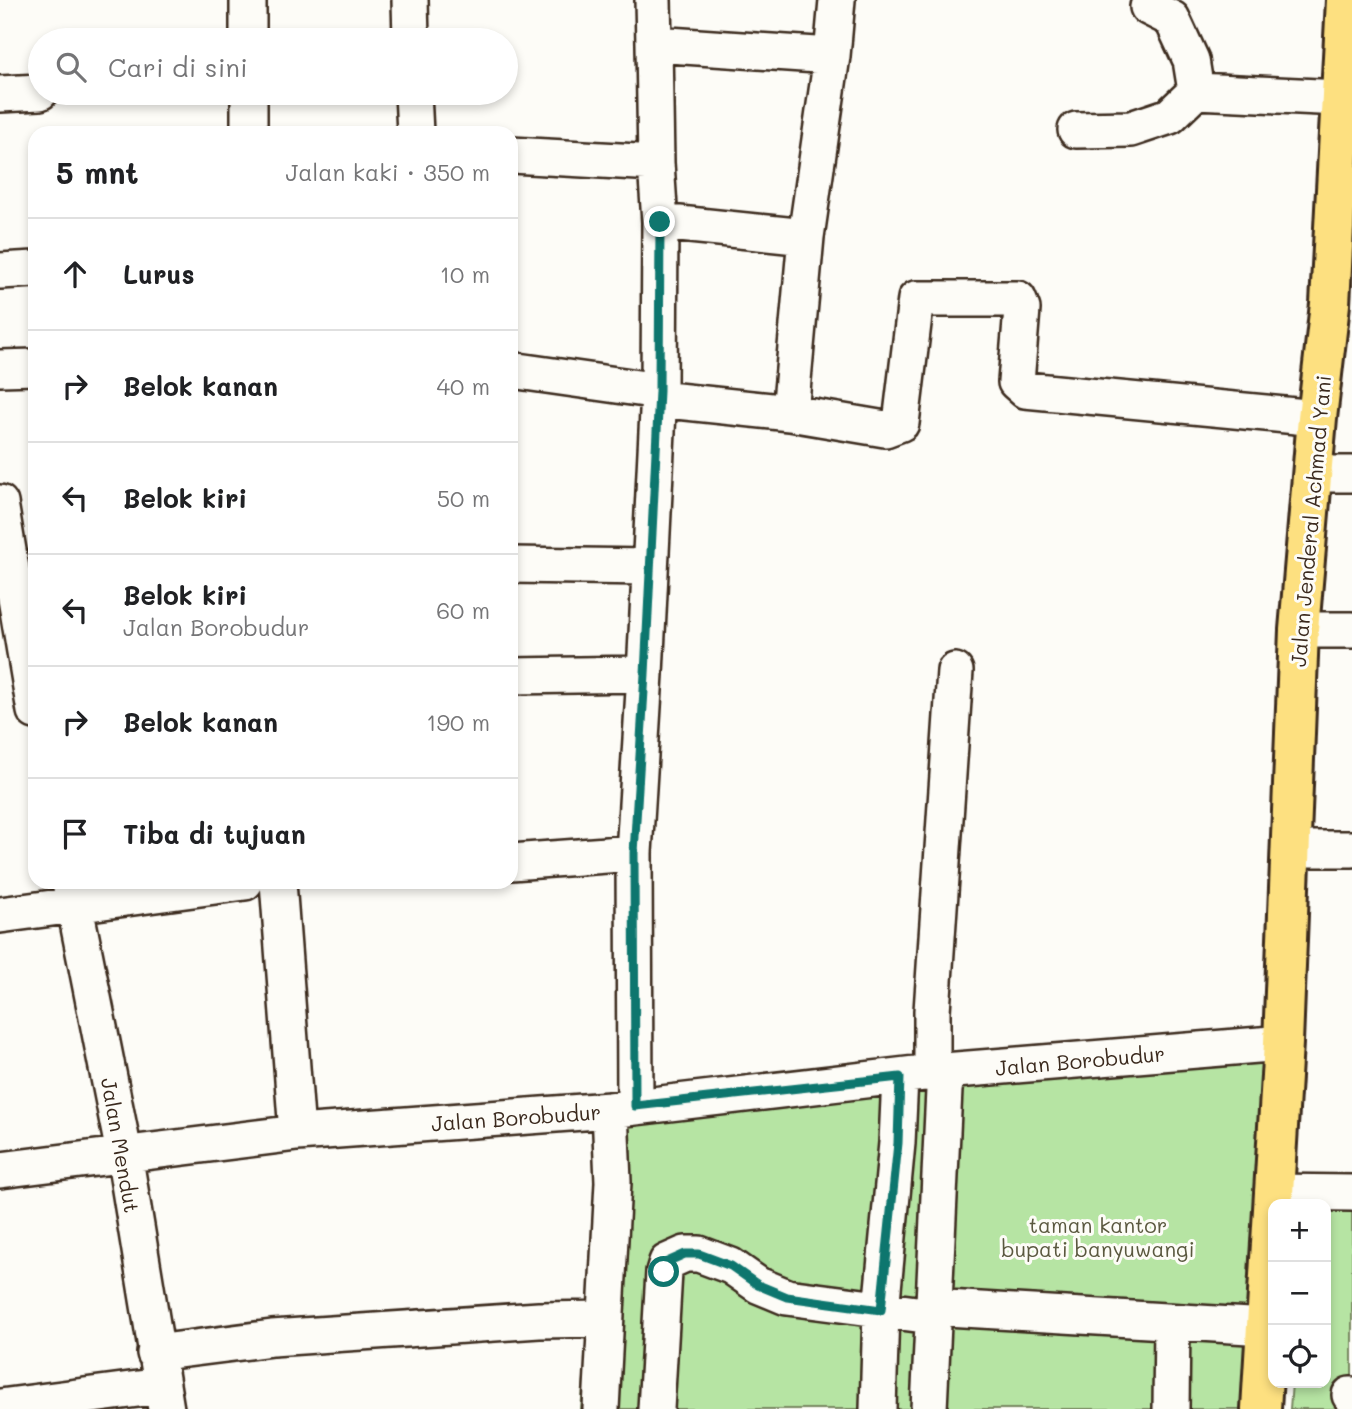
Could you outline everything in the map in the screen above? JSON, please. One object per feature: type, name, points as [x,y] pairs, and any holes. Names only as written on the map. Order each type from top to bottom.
[{"type":"main road","name":"Jalan Jenderal Achmad Yani","points":[[1261,1409],[1283,1043],[1299,630],[1317,418],[1330,304],[1346,0]]},
{"type":"street","points":[[248,0],[248,28]]},
{"type":"street","points":[[410,0],[411,28]]},
{"type":"street","points":[[601,1409],[613,1182],[622,1108],[658,395],[660,222],[656,163],[653,0]]},
{"type":"street","points":[[790,413],[806,237],[832,56],[837,0]]},
{"type":"street","points":[[1148,7],[1172,19],[1191,60],[1196,90]]},
{"type":"street","points":[[654,44],[832,56]]},
{"type":"street","points":[[1076,130],[1131,130],[1170,116],[1196,90],[1340,99]]},
{"type":"street","points":[[0,94],[28,93]]},
{"type":"street","points":[[249,105],[249,126]]},
{"type":"street","points":[[414,105],[415,126]]},
{"type":"street","points":[[518,155],[656,163]]},
{"type":"street","points":[[660,222],[806,237]]},
{"type":"street","points":[[0,271],[28,269]]},
{"type":"street","points":[[518,371],[885,429],[901,423],[916,299],[1018,299],[1022,309],[1016,382],[1025,390],[1317,418]]},
{"type":"street","points":[[0,368],[28,367]]},
{"type":"street","points":[[1313,474],[1352,474]]},
{"type":"street","points":[[0,503],[24,579],[21,692]]},
{"type":"street","points":[[518,565],[650,567]]},
{"type":"street","points":[[1299,630],[1352,631]]},
{"type":"street","points":[[878,1409],[881,1310],[898,1143],[926,1073],[955,671]]},
{"type":"street","points":[[518,676],[645,674]]},
{"type":"street","points":[[1290,849],[1352,849]]},
{"type":"street","points":[[518,861],[634,853]]},
{"type":"street","points":[[0,915],[72,893],[135,889]]},
{"type":"street","points":[[279,889],[297,1133]]},
{"type":"street","name":"Jalan Mendut","points":[[72,893],[124,1153],[160,1383]]},
{"type":"street","name":"Jalan Borobudur","points":[[0,1170],[297,1133],[622,1108],[926,1073],[1283,1043]]},
{"type":"street","points":[[926,1073],[944,1090],[929,1409]]},
{"type":"street","points":[[1273,1192],[1352,1193]]},
{"type":"street","points":[[656,1409],[664,1272],[667,1262],[685,1254],[699,1254],[731,1266],[758,1285],[787,1297],[881,1310],[932,1316],[947,1308],[1266,1326]]},
{"type":"street","points":[[0,1407],[160,1383],[285,1337],[539,1320],[605,1319]]},
{"type":"street","points":[[1171,1409],[1172,1322]]},
{"type":"green space","name":"taman kantor bupati banyuwangi","points":[[1283,1043],[1278,1199],[1268,1199],[1268,1388],[1273,1388],[1272,1409],[581,1409],[610,1110]]},
{"type":"green space","points":[[1352,1193],[1352,1409],[1290,1409],[1292,1388],[1331,1388],[1331,1202]]},
{"type":"route","points":[[660,222],[659,391],[634,853],[635,1106],[900,1077],[898,1143],[881,1310],[787,1297],[758,1285],[731,1266],[699,1254],[685,1254],[667,1262],[664,1272]]}]
